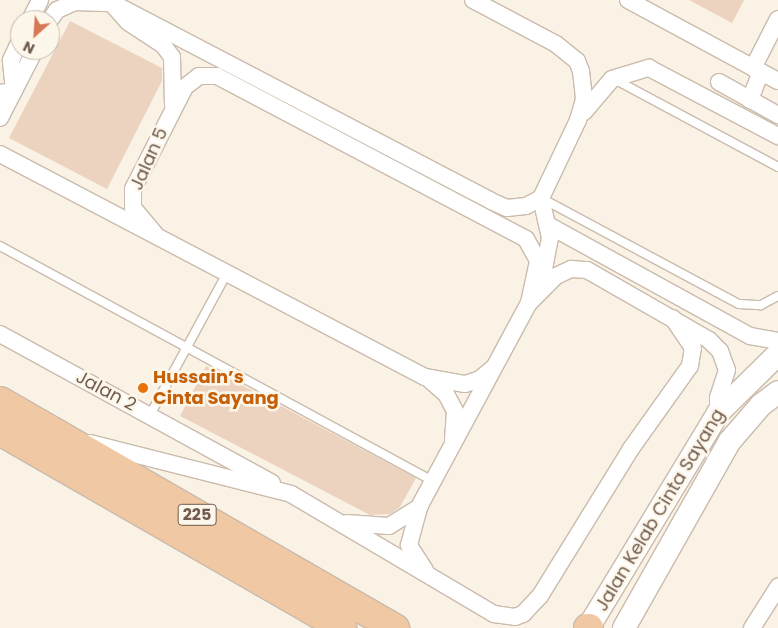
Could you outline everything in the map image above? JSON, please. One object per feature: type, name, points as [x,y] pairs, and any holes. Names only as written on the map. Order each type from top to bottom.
[{"type":"highway","name":"225","points":[[0,401],[395,628]]},
{"type":"highway","name":"225","points":[[0,431],[342,628]]},
{"type":"main road","name":"Jalan Kelab Cinta Sayang","points":[[588,628],[718,413],[778,354]]},
{"type":"main road","name":"Jalan Kelab Cinta Sayang","points":[[624,628],[730,441],[778,392]]},
{"type":"street","points":[[473,0],[541,34],[577,61],[584,90],[578,120]]},
{"type":"street","points":[[628,0],[778,81]]},
{"type":"street","points":[[57,10],[75,2],[109,1],[500,205],[518,208],[541,198]]},
{"type":"street","points":[[109,1],[128,22],[163,45],[172,57],[173,107]]},
{"type":"street","points":[[750,100],[757,70],[778,19]]},
{"type":"street","points":[[712,100],[731,56]]},
{"type":"street","points":[[0,118],[7,92],[11,60]]},
{"type":"street","points":[[7,92],[28,60]]},
{"type":"street","points":[[442,585],[421,565],[410,545],[419,507],[529,304],[548,261],[548,225],[541,198],[578,120],[612,78],[649,68],[778,136]]},
{"type":"street","name":"Jalan 5","points":[[155,234],[138,216],[132,196],[173,107],[191,80],[206,75],[224,78],[526,239],[537,254],[536,282],[529,304]]},
{"type":"street","points":[[719,82],[778,115]]},
{"type":"street","points":[[0,154],[426,377],[446,383],[465,384],[480,379],[498,363]]},
{"type":"street","points":[[548,225],[750,336],[778,341]]},
{"type":"street","points":[[529,304],[556,276],[580,268],[673,318],[709,340],[726,362],[718,413]]},
{"type":"street","points":[[58,436],[291,494],[342,522],[442,585],[505,618],[523,614],[530,608],[630,450],[690,366],[693,348],[673,318]]},
{"type":"street","name":"Jalan 2","points":[[0,334],[291,494]]},
{"type":"street","points":[[426,377],[446,394],[455,411],[455,431],[449,454]]},
{"type":"street","points":[[342,522],[389,526],[419,507]]},
{"type":"street","points":[[752,628],[778,587]]},
{"type":"lane","points":[[612,78],[778,167]]},
{"type":"lane","points":[[541,198],[739,304],[761,305],[778,296]]},
{"type":"lane","points":[[0,246],[434,482]]},
{"type":"lane","points":[[150,415],[227,273]]},
{"type":"building","points":[[689,0],[744,0],[732,23]]},
{"type":"building","points":[[70,21],[162,68],[162,81],[107,189],[9,138],[50,60],[60,60],[60,40]]},
{"type":"building","points":[[206,366],[416,478],[400,507],[390,514],[370,515],[180,416]]},
{"type":"place","name":"Hussain’s Cinta Sayang","points":[[143,388]]}]
